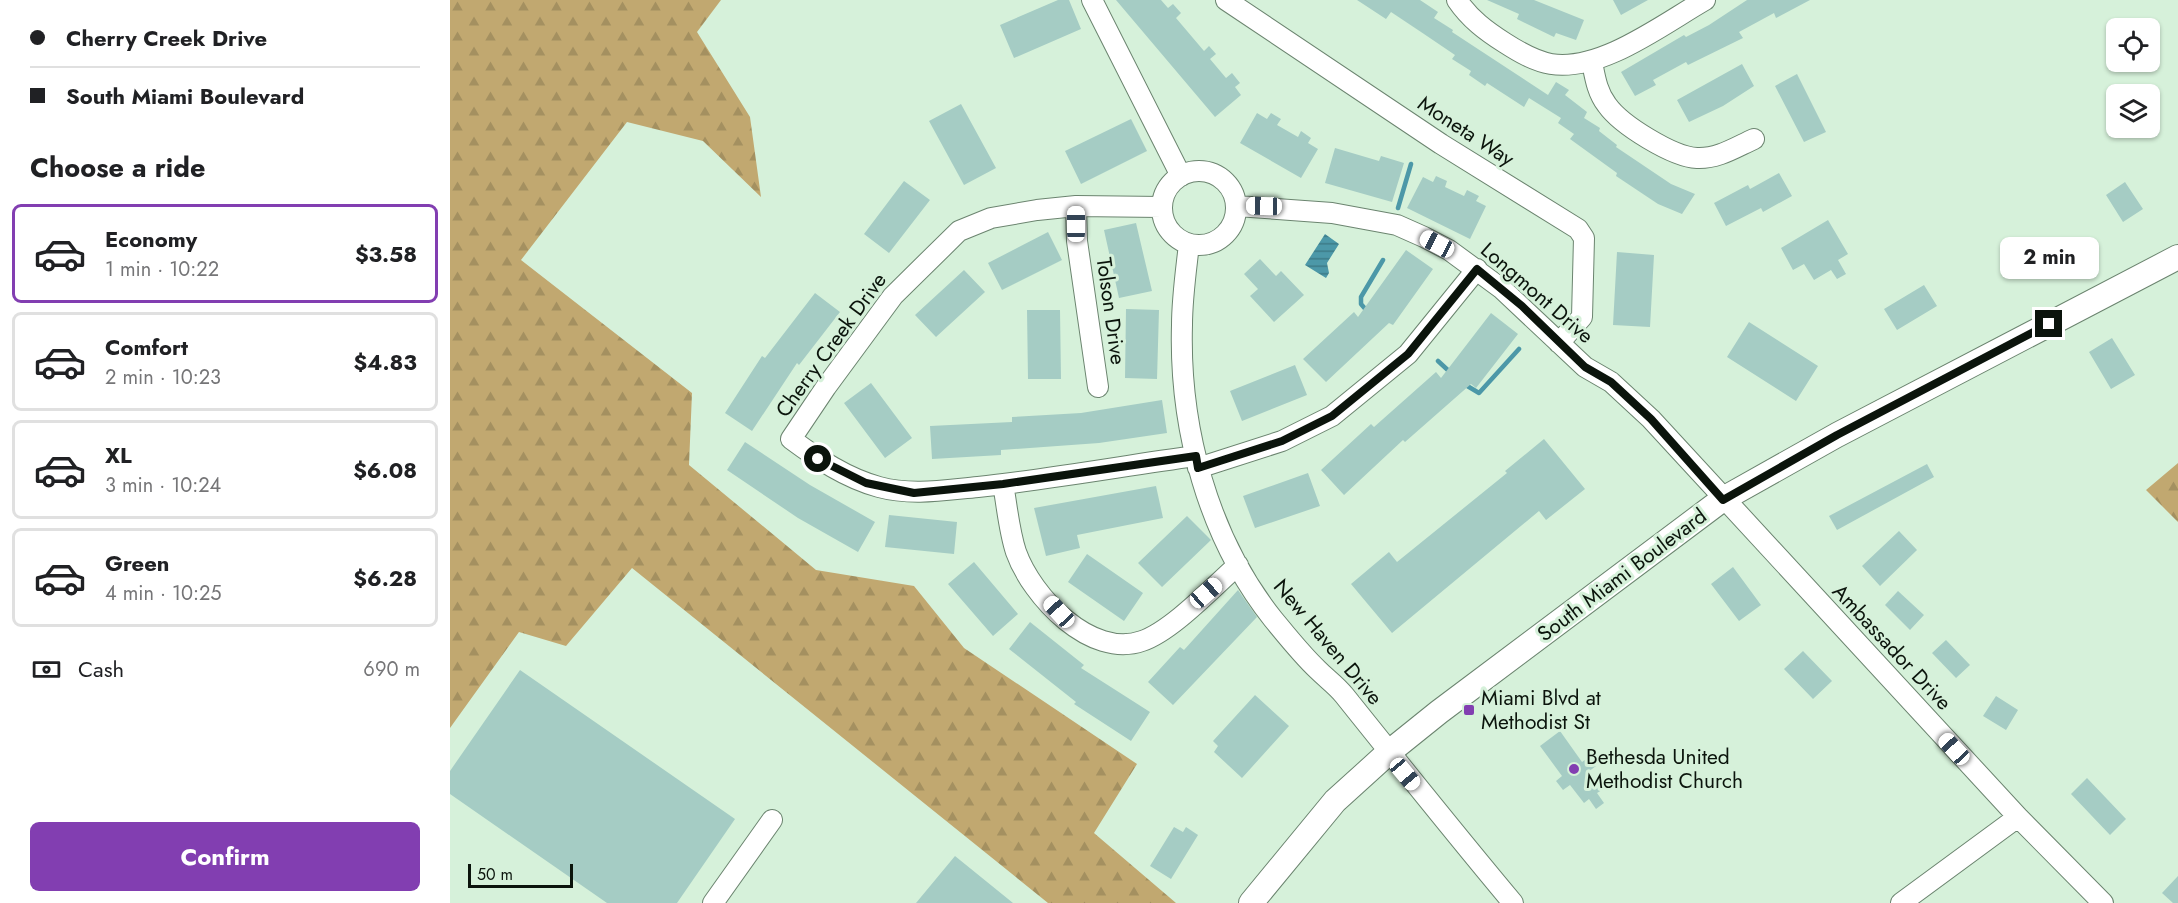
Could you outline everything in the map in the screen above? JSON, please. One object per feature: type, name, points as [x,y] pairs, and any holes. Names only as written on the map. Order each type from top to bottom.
[{"type":"main road","name":"South Miami Boulevard","points":[[1251,903],[1335,801],[1388,753],[1447,705],[1723,500],[1846,430],[2178,257]]},
{"type":"street","points":[[1092,0],[1180,176]]},
{"type":"street","name":"Moneta Way","points":[[1226,0],[1440,144],[1578,229],[1584,238],[1582,317],[1559,343]]},
{"type":"street","points":[[1457,0],[1478,24],[1531,58],[1551,64],[1592,62],[1705,0]]},
{"type":"street","points":[[1592,62],[1597,87],[1606,105],[1622,120],[1674,152],[1699,158],[1712,157],[1754,139]]},
{"type":"street","points":[[1192,171],[1217,175],[1234,194],[1237,206],[1235,218],[1222,237],[1201,245],[1189,243],[1169,230],[1162,207],[1171,184],[1180,176],[1192,171]]},
{"type":"street","name":"Cherry Creek Drive","points":[[1162,207],[1076,206],[992,218],[960,231],[893,296],[791,439],[818,459],[852,478],[879,488],[914,493],[1197,462],[1282,441],[1332,416],[1408,354],[1477,269]]},
{"type":"street","name":"Tolson Drive","points":[[1076,206],[1077,241],[1098,387]]},
{"type":"street","name":"Longmont Drive","points":[[1237,206],[1332,213],[1396,225],[1449,250],[1477,269],[1522,306],[1585,367],[1611,382],[1651,419],[1723,500]]},
{"type":"street","name":"New Haven Drive","points":[[1189,243],[1182,326],[1186,400],[1197,462],[1220,528],[1238,565],[1272,618],[1316,668],[1342,693],[1388,753],[1513,903]]},
{"type":"street","points":[[1003,484],[1017,552],[1035,585],[1069,624],[1099,642],[1122,645],[1143,641],[1173,622],[1238,565]]},
{"type":"street","name":"Ambassador Drive","points":[[1723,500],[2018,817],[2103,903]]},
{"type":"street","points":[[1901,903],[2018,817]]},
{"type":"street","points":[[713,903],[772,820]]},
{"type":"green space","points":[[450,0],[721,0],[697,32],[750,117],[761,197],[703,141],[627,122],[521,260],[692,393],[689,465],[816,570],[914,586],[964,648],[1137,764],[1094,833],[1176,903],[1048,903],[632,568],[566,646],[519,632],[450,728]]},
{"type":"green space","points":[[2178,463],[2178,522],[2146,490]]},
{"type":"water","points":[[1325,234],[1339,244],[1327,263],[1329,273],[1326,278],[1305,265]]},
{"type":"building","points":[[1058,0],[1069,0],[1081,29],[1014,58],[1000,25]]},
{"type":"building","points":[[1116,0],[1161,0],[1168,8],[1173,4],[1181,13],[1176,18],[1204,51],[1209,46],[1216,54],[1210,59],[1226,78],[1232,73],[1240,83],[1235,87],[1241,95],[1215,117]]},
{"type":"building","points":[[1357,0],[1420,0],[1438,12],[1434,18],[1453,30],[1452,32],[1548,95],[1556,82],[1569,90],[1565,95],[1587,112],[1584,118],[1600,128],[1599,131],[1617,145],[1616,147],[1671,184],[1695,194],[1682,214],[1658,204],[1616,176],[1617,173],[1570,139],[1574,134],[1558,123],[1561,118],[1529,98],[1524,107],[1487,83],[1485,86],[1469,75],[1471,71],[1452,59],[1455,55],[1424,34],[1391,12],[1386,19]]},
{"type":"building","points":[[1487,0],[1534,0],[1584,20],[1576,40],[1556,33],[1554,37],[1517,19],[1519,14]]},
{"type":"building","points":[[1613,0],[1648,0],[1621,15]]},
{"type":"building","points":[[1747,0],[1810,0],[1776,18],[1774,13],[1739,32],[1743,38],[1688,65],[1686,62],[1653,80],[1656,85],[1635,96],[1621,72],[1684,35],[1686,37],[1709,25]]},
{"type":"building","points":[[1742,64],[1754,86],[1723,106],[1689,122],[1677,100]]},
{"type":"building","points":[[1797,74],[1826,132],[1804,142],[1775,86]]},
{"type":"building","points":[[961,104],[996,168],[964,185],[929,121]]},
{"type":"building","points":[[1257,113],[1267,119],[1271,113],[1281,119],[1277,125],[1298,137],[1301,131],[1311,138],[1308,143],[1318,149],[1301,178],[1240,143]]},
{"type":"building","points":[[1131,119],[1147,151],[1081,184],[1065,151]]},
{"type":"building","points":[[1335,148],[1379,161],[1381,156],[1404,163],[1392,202],[1325,183]]},
{"type":"building","points":[[1779,173],[1792,196],[1763,212],[1761,208],[1726,226],[1714,203],[1748,185],[1750,189]]},
{"type":"building","points":[[1436,176],[1447,181],[1445,187],[1464,196],[1467,190],[1479,196],[1476,201],[1486,206],[1470,239],[1407,208],[1423,177],[1433,182]]},
{"type":"building","points":[[904,181],[930,200],[889,253],[864,234]]},
{"type":"building","points":[[2125,182],[2143,209],[2123,222],[2106,195]]},
{"type":"building","points":[[1828,220],[1848,254],[1838,260],[1846,274],[1837,279],[1831,270],[1814,280],[1804,264],[1793,270],[1781,248]]},
{"type":"building","points":[[1136,223],[1152,291],[1119,298],[1104,230]]},
{"type":"building","points":[[1048,232],[1062,260],[1002,290],[988,263]]},
{"type":"building","points":[[1406,250],[1433,269],[1393,325],[1389,323],[1326,382],[1303,359],[1354,312],[1358,317]]},
{"type":"building","points":[[1617,252],[1654,255],[1650,327],[1613,325]]},
{"type":"building","points":[[1260,259],[1276,276],[1281,271],[1304,295],[1274,322],[1250,296],[1258,289],[1244,274]]},
{"type":"building","points":[[964,270],[985,292],[936,337],[915,315]]},
{"type":"building","points":[[1924,285],[1937,306],[1897,330],[1884,309]]},
{"type":"building","points":[[815,293],[840,312],[799,365],[797,363],[752,431],[725,413],[762,356],[765,358]]},
{"type":"building","points":[[1126,309],[1159,310],[1157,379],[1125,378]]},
{"type":"building","points":[[1027,310],[1060,310],[1061,379],[1028,379]]},
{"type":"building","points":[[1491,313],[1518,334],[1476,388],[1471,384],[1405,442],[1403,440],[1344,495],[1321,470],[1371,424],[1374,427],[1436,372],[1441,378]]},
{"type":"building","points":[[1749,322],[1818,366],[1796,401],[1727,357]]},
{"type":"building","points":[[2112,338],[2135,375],[2111,389],[2089,352]]},
{"type":"building","points":[[1295,365],[1307,395],[1242,421],[1230,391]]},
{"type":"building","points":[[871,383],[912,438],[885,458],[844,403]]},
{"type":"building","points":[[1162,400],[1167,433],[1099,443],[1001,450],[1001,455],[932,459],[930,426],[1012,422],[1012,417],[1081,413]]},
{"type":"building","points":[[1544,439],[1585,489],[1546,520],[1539,511],[1392,633],[1351,584],[1389,552],[1397,562],[1507,473],[1505,471]]},
{"type":"building","points":[[745,442],[810,485],[875,522],[858,552],[798,518],[727,470]]},
{"type":"building","points":[[1927,464],[1934,477],[1837,530],[1829,516]]},
{"type":"building","points":[[1308,473],[1320,506],[1255,528],[1243,496]]},
{"type":"building","points":[[1156,486],[1163,518],[1077,535],[1080,548],[1046,556],[1034,508]]},
{"type":"building","points":[[889,515],[957,522],[954,554],[885,547]]},
{"type":"building","points":[[1187,516],[1211,540],[1162,587],[1138,563]]},
{"type":"building","points":[[1899,531],[1917,550],[1880,586],[1862,566]]},
{"type":"building","points":[[1087,554],[1143,593],[1124,621],[1068,582]]},
{"type":"building","points":[[974,562],[1018,614],[993,636],[948,584]]},
{"type":"building","points":[[1733,567],[1761,605],[1739,621],[1711,584]]},
{"type":"building","points":[[1238,590],[1257,617],[1173,705],[1148,682],[1180,647],[1184,650]]},
{"type":"building","points":[[1898,591],[1924,615],[1910,630],[1885,605]]},
{"type":"building","points":[[1030,622],[1084,665],[1081,668],[1150,712],[1131,741],[1074,704],[1076,702],[1009,649]]},
{"type":"building","points":[[1946,640],[1970,665],[1956,678],[1932,653]]},
{"type":"building","points":[[1803,651],[1832,681],[1813,699],[1784,669]]},
{"type":"building","points":[[520,670],[735,819],[677,903],[607,903],[450,794],[450,771]]},
{"type":"building","points":[[1255,695],[1289,726],[1242,778],[1214,752],[1218,746],[1213,741]]},
{"type":"building","points":[[1996,696],[2018,710],[2006,730],[1983,716]]},
{"type":"building","name":"Bethesda United Methodist Church","points":[[1560,731],[1582,762],[1589,757],[1596,766],[1588,772],[1602,790],[1597,793],[1604,803],[1596,809],[1589,799],[1584,803],[1570,785],[1563,790],[1556,781],[1562,776],[1540,746]]},
{"type":"building","points":[[2087,778],[2126,819],[2110,835],[2071,794]]},
{"type":"building","points":[[1174,827],[1183,832],[1186,827],[1198,835],[1171,879],[1150,866]]},
{"type":"building","points":[[955,856],[1013,903],[916,903]]},
{"type":"building","points":[[2178,876],[2178,903],[2173,903],[2162,893]]},
{"type":"waterway","points":[[1398,208],[1411,164]]},
{"type":"waterway","points":[[1367,311],[1361,304],[1361,297],[1383,260]]},
{"type":"waterway","points":[[1464,384],[1479,393],[1519,349]]},
{"type":"waterway","points":[[1438,361],[1451,373]]},
{"type":"place","name":"Miami Blvd at Methodist St","points":[[1469,710]]},
{"type":"place","name":"Bethesda United Methodist Church","points":[[1574,769]]},
{"type":"route","points":[[818,459],[852,478],[879,488],[914,493],[1003,484],[1196,456],[1198,468],[1282,441],[1309,430],[1332,416],[1408,354],[1477,269],[1522,306],[1585,367],[1611,382],[1651,419],[1723,500],[1837,435],[2049,324]]}]
